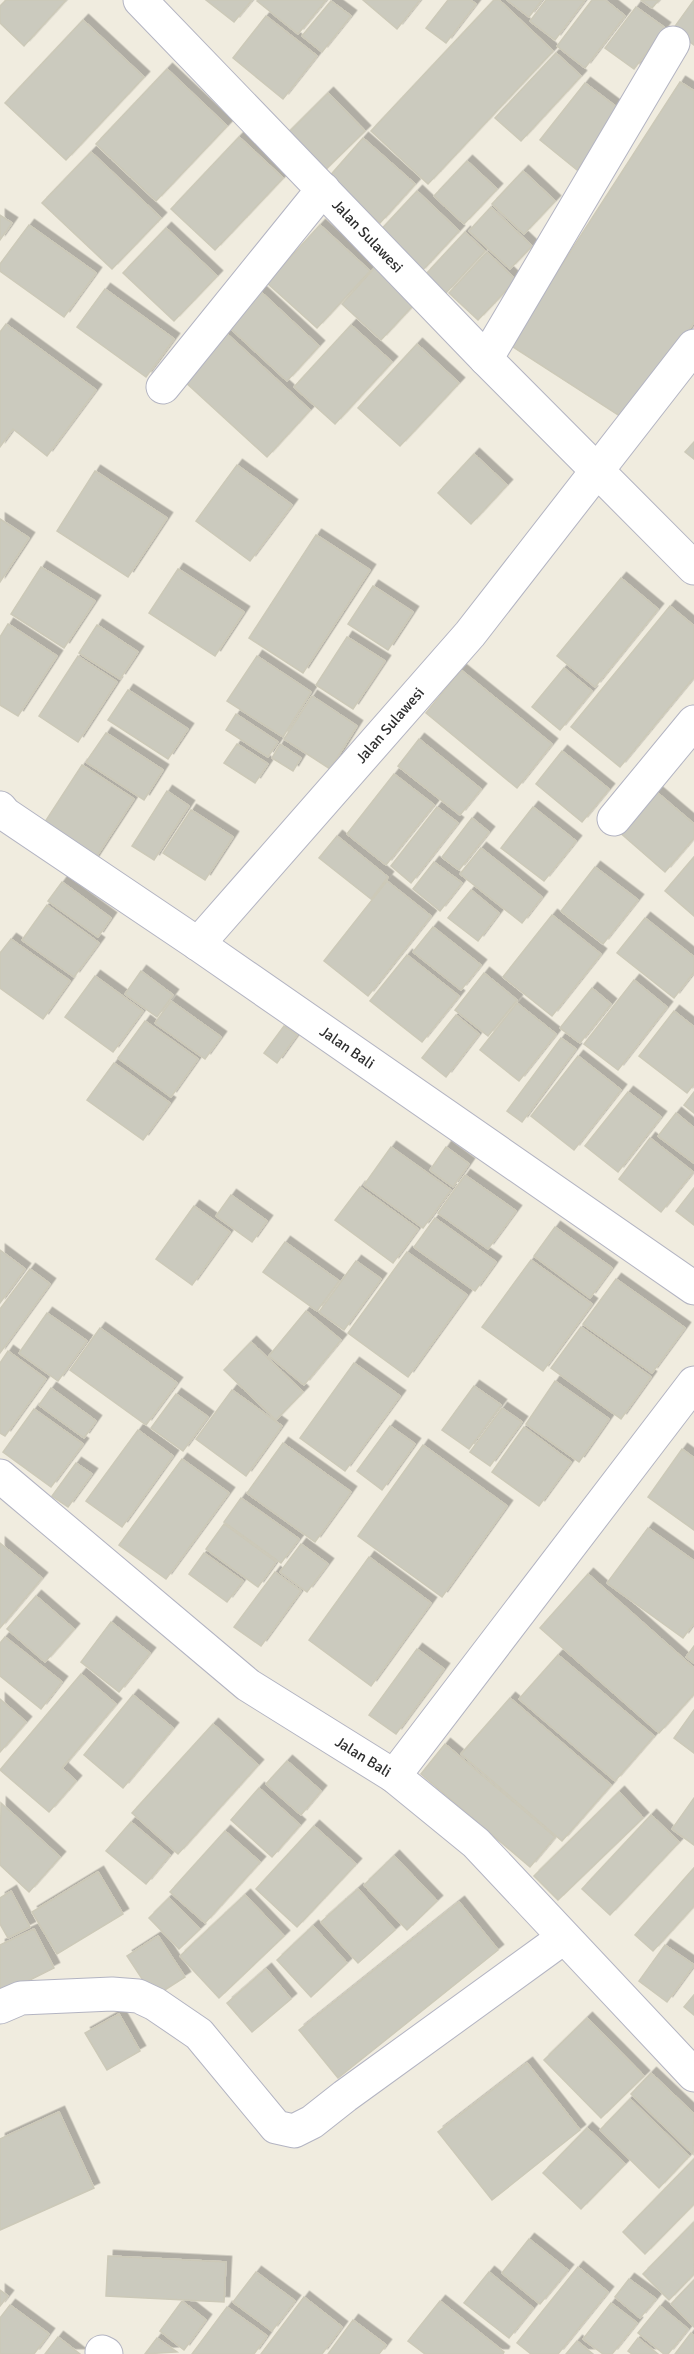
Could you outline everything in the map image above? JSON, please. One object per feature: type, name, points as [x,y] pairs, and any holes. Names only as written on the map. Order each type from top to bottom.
[{"type":"street","name":"Jalan Sulawesi","points":[[140,0],[486,359],[694,568]]},
{"type":"street","points":[[486,359],[673,43]]},
{"type":"street","points":[[163,387],[323,189]]},
{"type":"street","name":"Jalan Sulawesi","points":[[198,944],[470,634],[694,346]]},
{"type":"street","points":[[614,819],[694,722]]},
{"type":"street","name":"Jalan Bali","points":[[0,808],[5,814],[198,944],[694,1288]]},
{"type":"street","points":[[394,1776],[694,1383]]},
{"type":"street","name":"Jalan Bali","points":[[0,1476],[248,1685],[394,1776],[476,1844],[562,1938],[694,2075]]},
{"type":"street","points":[[0,2007],[21,1998],[112,1994],[138,1996],[155,2004],[199,2034],[276,2127],[294,2131],[312,2122],[562,1938]]},
{"type":"building","points":[[6,0],[66,0],[24,46],[0,23],[0,6]]},
{"type":"building","points":[[206,0],[252,0],[234,22]]},
{"type":"building","points":[[258,0],[326,0],[298,34]]},
{"type":"building","points":[[363,0],[420,0],[397,29]]},
{"type":"building","points":[[448,0],[470,0],[476,4],[446,43],[426,28]]},
{"type":"building","points":[[494,0],[499,0],[553,51],[428,184],[371,131]]},
{"type":"building","points":[[507,0],[542,0],[529,17]]},
{"type":"building","points":[[546,0],[585,0],[555,40],[530,21]]},
{"type":"building","points":[[592,0],[605,0],[625,16],[585,68],[557,46]]},
{"type":"building","points":[[641,0],[659,0],[652,8]]},
{"type":"building","points":[[694,0],[694,45],[673,29]]},
{"type":"building","points":[[331,1],[351,16],[322,52],[302,36]]},
{"type":"building","points":[[636,7],[665,28],[634,69],[605,48]]},
{"type":"building","points":[[266,16],[317,56],[283,99],[233,58]]},
{"type":"building","points":[[83,20],[144,77],[66,160],[5,103]]},
{"type":"building","points":[[556,53],[581,76],[521,141],[495,118]]},
{"type":"building","points":[[167,69],[227,126],[156,201],[96,144]]},
{"type":"building","points":[[680,82],[694,91],[694,322],[629,422],[510,345]]},
{"type":"building","points":[[585,83],[623,112],[577,170],[540,140]]},
{"type":"building","points":[[328,93],[365,131],[321,174],[284,137]]},
{"type":"building","points":[[239,137],[283,178],[215,250],[171,209]]},
{"type":"building","points":[[363,138],[415,184],[380,223],[328,178]]},
{"type":"building","points":[[91,152],[161,218],[112,269],[42,203]]},
{"type":"building","points":[[467,161],[497,189],[464,224],[434,196]]},
{"type":"building","points":[[523,171],[555,201],[524,234],[492,204]]},
{"type":"building","points":[[417,191],[459,231],[420,273],[377,234]]},
{"type":"building","points":[[491,207],[532,246],[510,269],[469,231]]},
{"type":"building","points":[[0,215],[12,223],[0,240]]},
{"type":"building","points":[[29,225],[96,273],[64,317],[0,271],[0,264]]},
{"type":"building","points":[[320,225],[370,271],[317,328],[267,283]]},
{"type":"building","points":[[166,228],[217,276],[174,321],[123,273]]},
{"type":"building","points":[[465,232],[485,251],[446,293],[426,274]]},
{"type":"building","points":[[487,252],[516,280],[478,320],[449,293]]},
{"type":"building","points":[[379,263],[419,299],[381,340],[342,304]]},
{"type":"building","points":[[105,289],[174,339],[146,377],[77,327]]},
{"type":"building","points":[[261,292],[319,346],[287,381],[229,327]]},
{"type":"building","points":[[6,324],[96,390],[47,456],[13,429],[0,447],[0,332]]},
{"type":"building","points":[[351,325],[392,362],[335,424],[294,387]]},
{"type":"building","points":[[227,334],[310,410],[267,457],[184,381]]},
{"type":"building","points":[[417,344],[459,383],[400,446],[358,408]]},
{"type":"building","points":[[694,442],[694,459],[685,452]]},
{"type":"building","points":[[474,454],[507,485],[471,524],[438,493]]},
{"type":"building","points":[[237,465],[292,505],[250,561],[196,521]]},
{"type":"building","points":[[95,471],[167,518],[128,577],[57,531]]},
{"type":"building","points":[[0,519],[29,538],[0,582]]},
{"type":"building","points":[[316,535],[370,570],[303,673],[249,638]]},
{"type":"building","points":[[41,567],[95,601],[64,648],[11,614]]},
{"type":"building","points":[[178,569],[244,612],[215,656],[149,613]]},
{"type":"building","points":[[621,578],[658,609],[595,687],[557,656]]},
{"type":"building","points":[[373,586],[413,612],[388,650],[348,624]]},
{"type":"building","points":[[670,606],[694,626],[694,677],[620,767],[571,727]]},
{"type":"building","points":[[8,624],[57,656],[18,716],[0,705],[0,637]]},
{"type":"building","points":[[97,625],[138,652],[120,679],[79,653]]},
{"type":"building","points":[[347,637],[385,661],[353,709],[316,685]]},
{"type":"building","points":[[78,656],[117,682],[78,742],[39,716]]},
{"type":"building","points":[[257,656],[311,692],[283,737],[227,701]]},
{"type":"building","points":[[564,668],[592,691],[560,730],[532,707]]},
{"type":"building","points":[[461,670],[552,744],[517,788],[426,713]]},
{"type":"building","points":[[128,690],[188,729],[168,759],[108,720]]},
{"type":"building","points":[[312,696],[357,726],[330,769],[284,739]]},
{"type":"building","points":[[236,714],[278,742],[268,757],[226,730]]},
{"type":"building","points":[[106,733],[163,770],[144,800],[86,762]]},
{"type":"building","points":[[419,739],[481,789],[460,815],[398,766]]},
{"type":"building","points":[[237,744],[268,764],[255,783],[224,763]]},
{"type":"building","points":[[280,744],[301,758],[293,771],[272,758]]},
{"type":"building","points":[[562,751],[609,789],[582,822],[536,784]]},
{"type":"building","points":[[82,765],[134,799],[93,862],[41,828]]},
{"type":"building","points":[[394,774],[434,805],[386,865],[347,834]]},
{"type":"building","points":[[653,789],[694,824],[694,838],[665,872],[618,831]]},
{"type":"building","points":[[167,791],[189,806],[154,860],[132,846]]},
{"type":"building","points":[[437,807],[458,823],[411,883],[391,866]]},
{"type":"building","points":[[533,807],[576,841],[544,881],[501,848]]},
{"type":"building","points":[[191,810],[233,837],[205,880],[163,853]]},
{"type":"building","points":[[472,818],[489,832],[459,870],[442,857]]},
{"type":"building","points":[[337,836],[388,877],[371,899],[319,858]]},
{"type":"building","points":[[481,848],[542,897],[522,923],[460,874]]},
{"type":"building","points":[[694,857],[694,916],[665,891]]},
{"type":"building","points":[[434,862],[462,883],[440,911],[413,889]]},
{"type":"building","points":[[595,867],[638,900],[603,944],[561,911]]},
{"type":"building","points":[[387,881],[431,916],[368,996],[324,961]]},
{"type":"building","points":[[62,882],[111,918],[98,937],[48,901]]},
{"type":"building","points":[[471,890],[499,913],[478,941],[448,918]]},
{"type":"building","points":[[47,905],[99,943],[74,977],[22,940]]},
{"type":"building","points":[[552,915],[601,954],[552,1016],[503,977]]},
{"type":"building","points":[[645,918],[694,957],[694,972],[674,998],[617,953]]},
{"type":"building","points":[[433,927],[481,965],[461,990],[413,952]]},
{"type":"building","points":[[11,939],[70,981],[43,1019],[0,988],[0,953]]},
{"type":"building","points":[[407,955],[459,996],[422,1042],[370,1001]]},
{"type":"building","points":[[141,971],[173,995],[157,1017],[125,994]]},
{"type":"building","points":[[484,973],[517,1000],[488,1036],[455,1010]]},
{"type":"building","points":[[95,976],[143,1011],[113,1052],[65,1017]]},
{"type":"building","points":[[634,980],[667,1007],[618,1070],[584,1044]]},
{"type":"building","points":[[592,988],[611,1004],[580,1043],[560,1028]]},
{"type":"building","points":[[171,1001],[221,1037],[205,1059],[155,1023]]},
{"type":"building","points":[[517,1003],[556,1034],[519,1081],[480,1050]]},
{"type":"building","points":[[674,1011],[694,1027],[694,1084],[687,1093],[639,1056]]},
{"type":"building","points":[[456,1015],[479,1034],[446,1077],[422,1058]]},
{"type":"building","points":[[145,1021],[198,1059],[171,1097],[118,1058]]},
{"type":"building","points":[[284,1026],[297,1035],[277,1063],[264,1053]]},
{"type":"building","points":[[561,1038],[576,1049],[522,1122],[507,1111]]},
{"type":"building","points":[[578,1056],[621,1090],[574,1150],[531,1116]]},
{"type":"building","points":[[114,1063],[170,1103],[143,1140],[87,1100]]},
{"type":"building","points":[[628,1092],[661,1117],[618,1172],[585,1146]]},
{"type":"building","points":[[694,1092],[694,1113],[684,1105]]},
{"type":"building","points":[[676,1113],[694,1128],[694,1163],[658,1136]]},
{"type":"building","points":[[650,1138],[693,1172],[661,1212],[619,1179]]},
{"type":"building","points":[[391,1147],[451,1190],[423,1228],[364,1185]]},
{"type":"building","points":[[446,1147],[469,1164],[453,1187],[430,1170]]},
{"type":"building","points":[[465,1175],[516,1211],[488,1249],[438,1213]]},
{"type":"building","points":[[360,1187],[418,1229],[393,1263],[335,1220]]},
{"type":"building","points":[[694,1188],[694,1225],[676,1211]]},
{"type":"building","points":[[231,1195],[267,1221],[252,1242],[216,1216]]},
{"type":"building","points":[[194,1206],[230,1232],[192,1285],[156,1259]]},
{"type":"building","points":[[435,1218],[496,1262],[475,1291],[414,1247]]},
{"type":"building","points":[[555,1227],[612,1268],[590,1298],[534,1256]]},
{"type":"building","points":[[285,1242],[339,1281],[317,1311],[263,1272]]},
{"type":"building","points":[[0,1250],[25,1269],[0,1303]]},
{"type":"building","points":[[407,1252],[467,1295],[408,1377],[348,1333]]},
{"type":"building","points":[[531,1260],[592,1304],[543,1371],[482,1327]]},
{"type":"building","points":[[356,1261],[381,1279],[344,1330],[319,1312]]},
{"type":"building","points":[[30,1269],[50,1284],[0,1353],[0,1309]]},
{"type":"building","points":[[616,1279],[685,1328],[652,1373],[583,1324]]},
{"type":"building","points":[[306,1311],[341,1340],[304,1385],[269,1356]]},
{"type":"building","points":[[47,1313],[87,1341],[58,1381],[19,1353]]},
{"type":"building","points":[[581,1327],[651,1377],[621,1419],[551,1368]]},
{"type":"building","points":[[100,1328],[177,1383],[146,1425],[70,1370]]},
{"type":"building","points":[[251,1342],[303,1392],[276,1420],[224,1370]]},
{"type":"building","points":[[8,1351],[46,1379],[5,1436],[0,1433],[0,1363]]},
{"type":"building","points":[[354,1363],[400,1396],[345,1471],[300,1438]]},
{"type":"building","points":[[555,1381],[609,1419],[579,1462],[526,1424]]},
{"type":"building","points":[[474,1386],[501,1405],[469,1449],[442,1430]]},
{"type":"building","points":[[51,1388],[96,1421],[84,1438],[39,1405]]},
{"type":"building","points":[[232,1390],[282,1426],[246,1476],[196,1439]]},
{"type":"building","points":[[176,1394],[208,1417],[183,1451],[151,1428]]},
{"type":"building","points":[[502,1408],[522,1422],[490,1466],[470,1452]]},
{"type":"building","points":[[34,1409],[83,1444],[51,1487],[3,1452]]},
{"type":"building","points":[[390,1426],[415,1444],[382,1490],[357,1471]]},
{"type":"building","points":[[524,1427],[571,1462],[539,1506],[492,1472]]},
{"type":"building","points":[[138,1430],[173,1456],[122,1527],[86,1501]]},
{"type":"building","points":[[283,1443],[351,1492],[315,1542],[247,1493]]},
{"type":"building","points":[[423,1445],[507,1506],[442,1597],[358,1536]]},
{"type":"building","points":[[682,1449],[694,1458],[694,1530],[648,1497]]},
{"type":"building","points":[[182,1459],[229,1493],[166,1579],[119,1545]]},
{"type":"building","points":[[76,1463],[92,1474],[68,1507],[52,1496]]},
{"type":"building","points":[[241,1498],[299,1539],[281,1563],[224,1522]]},
{"type":"building","points":[[224,1524],[276,1562],[258,1587],[206,1549]]},
{"type":"building","points":[[648,1528],[694,1561],[694,1623],[683,1638],[607,1583]]},
{"type":"building","points":[[0,1543],[42,1578],[0,1628]]},
{"type":"building","points":[[301,1544],[328,1564],[307,1592],[280,1572]]},
{"type":"building","points":[[204,1553],[243,1581],[227,1602],[189,1574]]},
{"type":"building","points":[[369,1557],[431,1603],[371,1686],[309,1640]]},
{"type":"building","points":[[275,1572],[301,1591],[261,1646],[234,1627]]},
{"type":"building","points":[[588,1574],[694,1668],[694,1694],[659,1733],[540,1628]]},
{"type":"building","points":[[36,1596],[74,1629],[45,1662],[7,1629]]},
{"type":"building","points":[[111,1622],[150,1653],[119,1692],[81,1662]]},
{"type":"building","points":[[5,1637],[62,1682],[41,1709],[0,1676],[0,1643]]},
{"type":"building","points":[[694,1646],[694,1663],[686,1657]]},
{"type":"building","points":[[417,1649],[444,1669],[396,1734],[369,1715]]},
{"type":"building","points":[[558,1655],[654,1736],[615,1781],[519,1699]]},
{"type":"building","points":[[81,1674],[116,1704],[62,1768],[76,1781],[49,1812],[0,1770]]},
{"type":"building","points":[[133,1695],[173,1728],[123,1788],[84,1755]]},
{"type":"building","points":[[510,1698],[611,1785],[562,1841],[461,1754]]},
{"type":"building","points":[[0,1699],[26,1722],[0,1752]]},
{"type":"building","points":[[694,1710],[694,1753],[674,1738]]},
{"type":"building","points":[[213,1724],[258,1765],[178,1854],[132,1813]]},
{"type":"building","points":[[445,1744],[555,1837],[530,1867],[421,1774]]},
{"type":"building","points":[[287,1761],[321,1791],[301,1815],[266,1784]]},
{"type":"building","points":[[259,1788],[300,1825],[272,1857],[231,1820]]},
{"type":"building","points":[[619,1792],[643,1818],[558,1900],[534,1876]]},
{"type":"building","points":[[694,1798],[694,1845],[672,1829]]},
{"type":"building","points":[[1,1803],[60,1857],[29,1892],[0,1865]]},
{"type":"building","points":[[651,1815],[679,1842],[610,1915],[582,1889]]},
{"type":"building","points":[[131,1822],[170,1855],[146,1884],[106,1851]]},
{"type":"building","points":[[314,1826],[356,1864],[297,1927],[256,1889]]},
{"type":"building","points":[[225,1831],[260,1862],[205,1923],[170,1892]]},
{"type":"building","points":[[394,1856],[437,1901],[407,1930],[364,1885]]},
{"type":"building","points":[[694,1868],[694,1906],[653,1951],[635,1935]]},
{"type":"building","points":[[98,1872],[123,1914],[57,1954],[32,1912]]},
{"type":"building","points":[[358,1889],[395,1930],[358,1963],[321,1922]]},
{"type":"building","points":[[11,1891],[30,1927],[8,1938],[0,1924],[0,1898]]},
{"type":"building","points":[[245,1895],[284,1936],[219,1998],[180,1956]]},
{"type":"building","points":[[169,1898],[200,1929],[179,1949],[149,1918]]},
{"type":"building","points":[[459,1902],[498,1950],[338,2078],[299,2030]]},
{"type":"building","points":[[313,1926],[347,1963],[311,1997],[277,1960]]},
{"type":"building","points":[[34,1929],[54,1968],[0,1995],[0,1945]]},
{"type":"building","points":[[158,1936],[185,1977],[154,1997],[127,1956]]},
{"type":"building","points":[[665,1945],[694,1965],[667,2002],[639,1981]]},
{"type":"building","points":[[266,1969],[291,1999],[252,2032],[227,2003]]},
{"type":"building","points":[[694,1995],[694,2015],[684,2007]]},
{"type":"building","points":[[119,2014],[140,2051],[107,2070],[85,2033]]},
{"type":"building","points":[[587,2018],[644,2076],[601,2118],[544,2060]]},
{"type":"building","points":[[527,2063],[580,2130],[492,2200],[438,2132]]},
{"type":"building","points":[[651,2073],[694,2114],[693,2154],[631,2094]]},
{"type":"building","points":[[630,2099],[689,2156],[659,2188],[600,2130]]},
{"type":"building","points":[[59,2112],[94,2188],[0,2230],[0,2139]]},
{"type":"building","points":[[587,2128],[625,2164],[581,2209],[543,2173]]},
{"type":"building","points":[[694,2159],[694,2204],[645,2254],[623,2232]]},
{"type":"building","points":[[693,2223],[694,2274],[669,2300],[643,2274]]},
{"type":"building","points":[[529,2239],[568,2270],[540,2304],[502,2273]]},
{"type":"building","points":[[108,2256],[226,2262],[224,2302],[106,2296]]},
{"type":"building","points":[[578,2267],[608,2292],[558,2354],[531,2354],[517,2343]]},
{"type":"building","points":[[256,2272],[295,2301],[272,2331],[233,2302]]},
{"type":"building","points":[[489,2272],[533,2308],[509,2338],[464,2303]]},
{"type":"building","points":[[629,2279],[656,2299],[640,2318],[615,2297]]},
{"type":"building","points":[[694,2280],[694,2327],[671,2304]]},
{"type":"building","points":[[0,2290],[8,2296],[0,2306]]},
{"type":"building","points":[[304,2297],[342,2327],[322,2354],[261,2354]]},
{"type":"building","points":[[182,2301],[206,2320],[184,2350],[160,2331]]},
{"type":"building","points":[[440,2301],[504,2352],[503,2354],[425,2354],[408,2341]]},
{"type":"building","points":[[611,2303],[637,2323],[612,2354],[603,2354],[583,2339]]},
{"type":"building","points":[[10,2305],[49,2334],[34,2354],[0,2354],[0,2318]]},
{"type":"building","points":[[660,2306],[688,2329],[668,2354],[664,2354],[638,2333]]},
{"type":"building","points":[[227,2307],[267,2336],[254,2354],[192,2354]]},
{"type":"building","points":[[353,2320],[386,2345],[379,2354],[328,2354]]},
{"type":"building","points":[[691,2333],[694,2336],[694,2354],[675,2354]]},
{"type":"building","points":[[58,2337],[80,2354],[45,2354]]},
{"type":"building","points":[[157,2338],[177,2352],[145,2354]]},
{"type":"building","points":[[638,2338],[658,2354],[632,2354],[628,2351]]},
{"type":"building","points":[[577,2341],[593,2354],[566,2354]]}]
